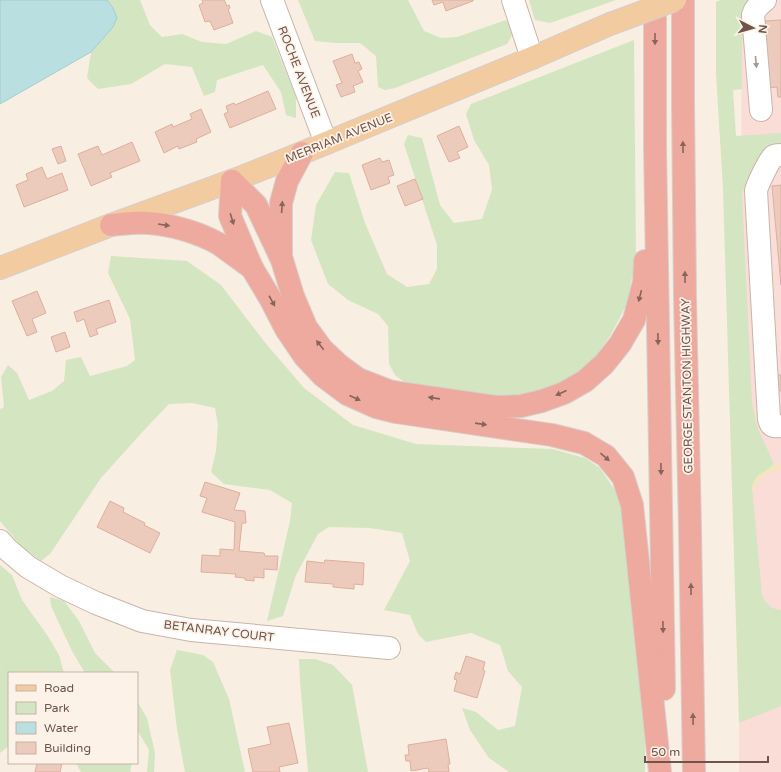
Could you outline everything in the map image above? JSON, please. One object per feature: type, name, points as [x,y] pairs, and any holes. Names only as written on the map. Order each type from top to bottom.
[{"type":"highway","points":[[655,0],[654,146],[665,772]]},
{"type":"highway","name":"GEORGE STANTON HIGHWAY","points":[[683,0],[685,298],[694,772]]},
{"type":"highway","points":[[232,181],[256,205],[282,260],[293,296],[306,327],[322,349],[339,365],[358,379],[389,391],[496,407],[521,406],[542,401],[564,393],[586,381],[604,364],[620,344],[634,320],[644,282],[654,146]]},
{"type":"highway","points":[[282,260],[282,203],[287,181],[302,153]]},
{"type":"highway","points":[[232,181],[230,216],[252,268],[286,328],[305,357],[323,376],[347,394],[376,407],[396,412],[552,435],[584,443],[606,456],[623,477],[632,505],[660,772]]},
{"type":"highway","points":[[111,225],[147,223],[166,225],[182,229],[198,234],[218,244],[252,268]]},
{"type":"main road","name":"MERRIAM AVENUE","points":[[0,268],[111,225],[232,181],[532,58],[610,24],[675,0]]},
{"type":"street","name":"ROCHE AVENUE","points":[[272,0],[326,143]]},
{"type":"street","points":[[513,0],[532,58]]},
{"type":"street","points":[[761,110],[753,15],[758,5],[765,0]]},
{"type":"street","points":[[781,155],[776,155],[771,159],[757,186],[756,192],[769,419],[770,424],[773,426],[781,426]]},
{"type":"street","name":"BETANRAY COURT","points":[[0,541],[28,567],[60,586],[96,604],[142,621],[191,630],[388,648]]},
{"type":"shaded area","points":[[742,0],[781,0],[781,772],[739,772]]},
{"type":"green space","points":[[107,0],[140,0],[150,25],[162,37],[182,34],[202,42],[226,44],[256,31],[272,37],[296,97],[296,118],[286,115],[281,92],[263,65],[217,80],[215,92],[204,96],[192,67],[165,64],[131,84],[98,89],[87,78],[91,52],[113,27],[113,8]]},
{"type":"green space","points":[[298,0],[408,0],[424,31],[441,38],[457,37],[506,20],[511,26],[512,34],[507,44],[395,88],[385,90],[378,87],[376,56],[360,43],[315,41]]},
{"type":"green space","points":[[529,0],[616,0],[550,23],[535,20]]},
{"type":"green space","points":[[721,0],[755,0],[742,26],[742,89],[733,90],[736,136],[781,133],[781,146],[762,154],[742,193],[752,403],[758,429],[774,464],[763,472],[752,486],[762,595],[769,606],[781,610],[781,706],[739,723],[723,189],[716,73],[716,2]]},
{"type":"green space","points":[[634,40],[636,259],[626,306],[610,336],[589,365],[563,382],[538,393],[516,397],[488,398],[408,385],[395,375],[389,364],[388,326],[378,314],[348,300],[328,284],[311,240],[316,205],[335,172],[349,173],[365,223],[387,274],[407,287],[429,284],[437,269],[437,245],[404,144],[408,135],[422,138],[440,205],[454,223],[482,219],[492,190],[489,165],[474,140],[466,114],[471,104]]},
{"type":"green space","points":[[111,256],[187,261],[221,285],[267,345],[304,388],[353,425],[416,444],[552,449],[585,458],[600,468],[618,495],[633,567],[645,741],[645,772],[509,772],[489,758],[470,730],[462,708],[476,712],[498,730],[515,726],[522,687],[508,671],[500,645],[471,633],[426,642],[418,634],[410,615],[384,610],[410,561],[402,533],[370,528],[329,527],[318,534],[296,575],[283,616],[267,621],[290,521],[292,503],[270,490],[224,484],[211,472],[216,451],[218,425],[215,408],[192,403],[169,404],[101,478],[50,554],[41,561],[21,546],[0,521],[0,409],[4,407],[1,377],[8,365],[17,373],[29,400],[52,391],[64,381],[66,360],[81,357],[90,376],[127,366],[135,360],[130,319],[108,273]]},
{"type":"green space","points":[[0,565],[12,575],[22,600],[47,635],[59,655],[64,672],[8,672],[8,747],[0,753]]},
{"type":"green space","points":[[50,597],[64,601],[79,621],[95,653],[114,672],[84,672],[72,651],[51,606]]},
{"type":"green space","points":[[177,650],[203,655],[213,662],[229,699],[245,772],[185,772],[177,729],[170,670]]},
{"type":"green space","points":[[299,659],[315,659],[333,665],[352,685],[368,772],[308,772]]},
{"type":"green space","points":[[138,703],[147,718],[155,753],[154,772],[147,772],[149,750],[139,733]]},
{"type":"green space","points":[[77,764],[132,764],[130,772],[81,772]]},
{"type":"sand","points":[[774,464],[781,465],[781,469],[762,478],[754,489],[753,495],[753,483],[755,479]]},
{"type":"water","points":[[0,0],[107,0],[113,8],[117,18],[113,27],[91,52],[0,104]]},
{"type":"building","points":[[202,0],[224,0],[227,6],[229,5],[230,8],[228,9],[233,23],[214,30],[210,21],[205,22],[199,5],[203,3]]},
{"type":"building","points":[[432,0],[473,1],[446,11],[443,2],[434,5]]},
{"type":"building","points":[[781,20],[781,97],[778,97],[777,87],[765,88],[757,26],[765,25],[765,21]]},
{"type":"building","points":[[352,54],[355,63],[359,62],[362,69],[358,71],[363,82],[353,86],[355,92],[341,97],[336,85],[342,83],[333,61]]},
{"type":"building","points":[[268,91],[276,109],[230,128],[224,114],[228,112],[226,106],[234,103],[235,105]]},
{"type":"building","points":[[201,109],[211,132],[196,139],[197,142],[179,149],[178,146],[164,153],[155,132],[172,124],[173,127],[192,119],[190,114]]},
{"type":"building","points":[[459,126],[468,147],[457,152],[460,158],[449,162],[437,136]]},
{"type":"building","points":[[132,142],[140,161],[110,173],[112,177],[91,186],[78,154],[98,146],[102,155]]},
{"type":"building","points":[[61,146],[66,161],[58,164],[52,149]]},
{"type":"building","points":[[380,158],[382,162],[389,160],[394,175],[388,177],[390,183],[371,190],[362,165]]},
{"type":"building","points":[[42,167],[47,179],[62,173],[68,190],[24,207],[16,185],[28,180],[26,174]]},
{"type":"building","points":[[415,179],[423,199],[405,206],[397,186]]},
{"type":"building","points":[[781,185],[781,285],[772,186]]},
{"type":"building","points":[[37,291],[46,313],[32,319],[37,332],[27,336],[12,301]]},
{"type":"building","points":[[109,300],[116,322],[96,329],[98,334],[90,337],[84,319],[77,322],[74,312]]},
{"type":"building","points":[[65,332],[70,347],[56,352],[51,337]]},
{"type":"building","points":[[775,375],[781,375],[781,391],[777,391]]},
{"type":"building","points":[[205,482],[240,493],[234,510],[245,511],[246,523],[242,523],[239,551],[264,553],[265,556],[278,556],[277,570],[264,569],[264,578],[254,577],[254,581],[235,577],[236,574],[201,572],[202,555],[220,556],[220,549],[234,550],[235,522],[202,512],[207,498],[200,496]]},
{"type":"building","points":[[110,501],[124,508],[123,512],[145,523],[144,525],[160,533],[150,553],[97,527]]},
{"type":"building","points":[[325,560],[364,563],[363,585],[354,584],[354,589],[333,587],[333,584],[305,582],[307,561],[324,563]]},
{"type":"building","points":[[466,656],[485,662],[483,670],[485,671],[477,698],[454,691],[457,680],[454,679],[456,672],[460,674]]},
{"type":"building","points":[[289,723],[298,763],[279,767],[280,772],[253,772],[248,749],[271,744],[267,727]]},
{"type":"building","points":[[446,739],[450,764],[448,764],[449,772],[429,772],[428,768],[411,771],[410,761],[406,761],[405,755],[409,755],[408,745]]},
{"type":"building","points":[[37,764],[62,764],[60,772],[35,772]]}]
